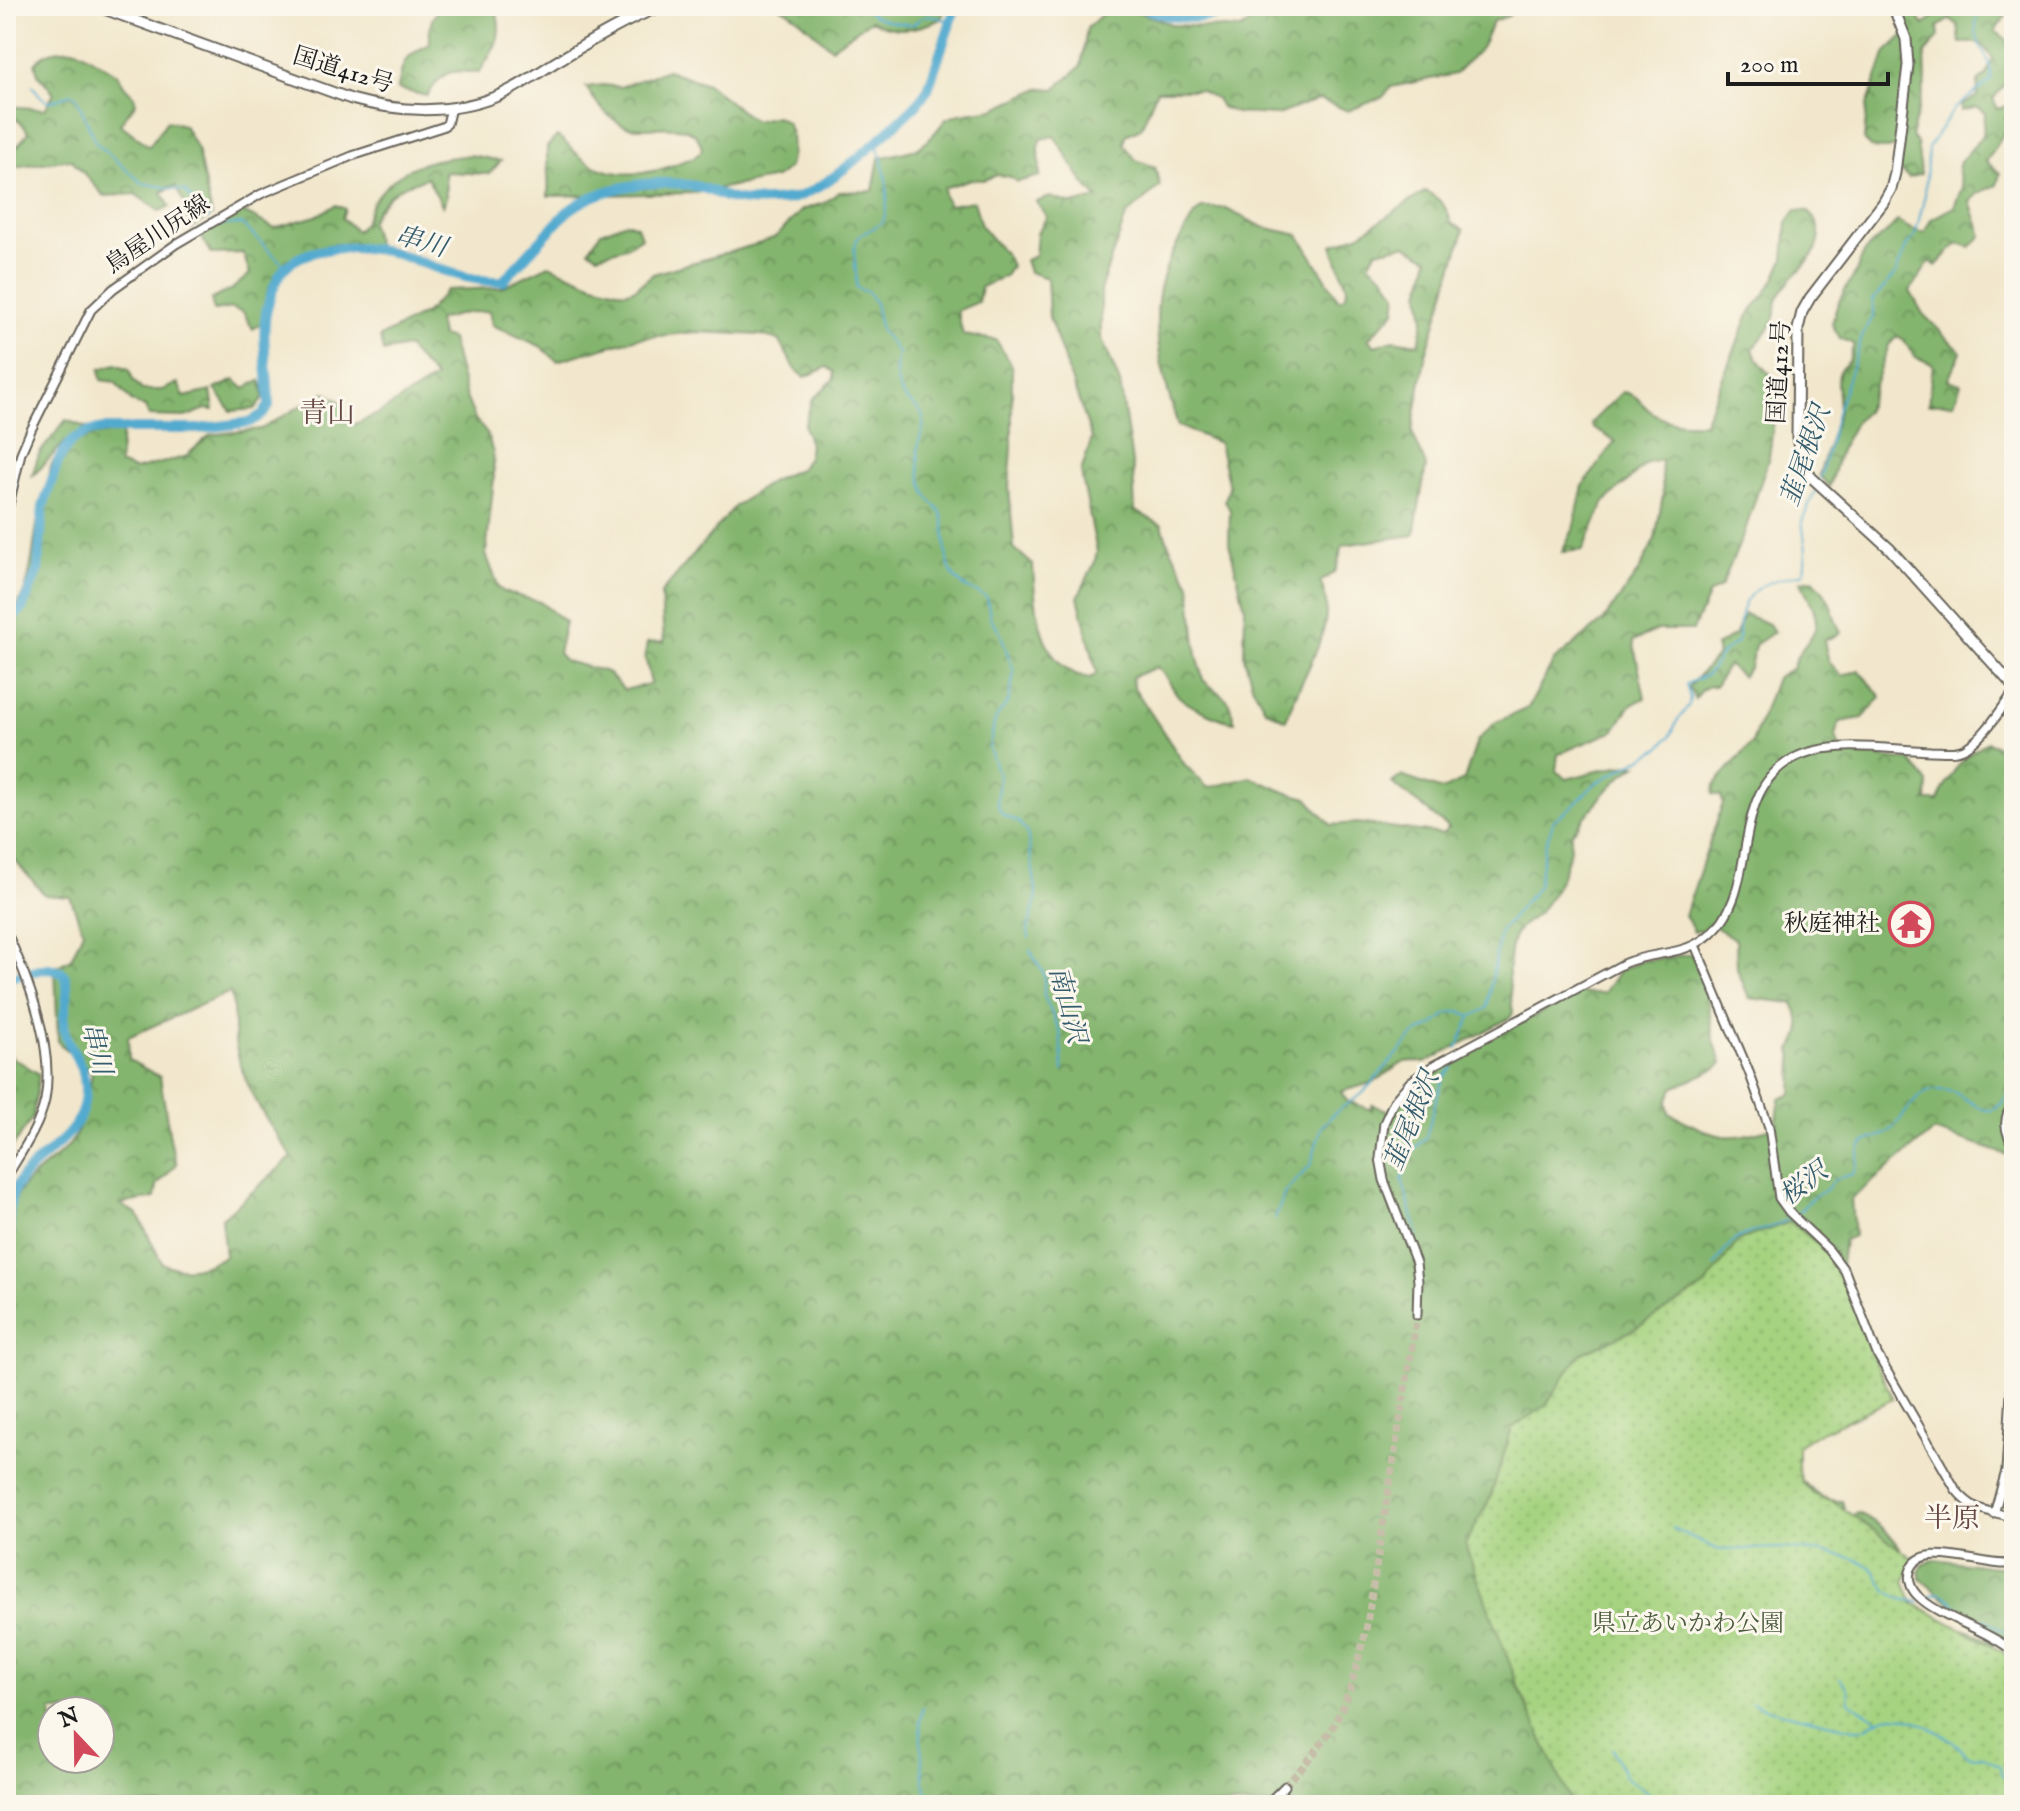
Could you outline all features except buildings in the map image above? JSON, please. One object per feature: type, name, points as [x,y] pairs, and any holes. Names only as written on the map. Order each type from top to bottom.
[{"type":"highway","name":"国道412号","points":[[96,6],[351,99],[391,109],[451,108],[502,94],[603,33],[662,6]]},
{"type":"highway","name":"国道412号","points":[[1893,6],[1906,39],[1908,65],[1891,189],[1802,312],[1798,329],[1797,437],[1800,454],[1811,477],[1890,549],[2014,689]]},
{"type":"street","name":"鳥屋川尻線","points":[[6,518],[21,453],[31,430],[91,310],[107,294],[176,244],[251,199],[352,156],[442,127],[447,124],[451,108]]},
{"type":"street","points":[[1417,1315],[1418,1281],[1411,1247],[1384,1180],[1380,1158],[1384,1123],[1402,1091],[1434,1065],[1625,963],[1695,945],[1713,932],[1730,911],[1736,895],[1756,800],[1765,783],[1785,763],[1800,754],[1826,748],[1961,750],[1979,736],[2014,689]]},
{"type":"street","points":[[6,931],[27,977],[42,1038],[47,1080],[45,1101],[38,1120],[6,1178]]},
{"type":"street","points":[[1695,945],[1769,1127],[1777,1190],[1789,1212],[1829,1250],[1845,1271],[1880,1361],[1956,1490],[1976,1508],[2014,1518]]},
{"type":"street","points":[[2014,1103],[2005,1124],[2014,1148]]},
{"type":"street","points":[[1994,1514],[2006,1471],[2014,1347]]},
{"type":"street","points":[[2014,1563],[1999,1565],[1945,1555],[1924,1557],[1913,1564],[1909,1577],[1914,1592],[1923,1600],[1991,1636],[2014,1652]]},
{"type":"street","points":[[1266,1805],[1285,1786]]},
{"type":"green space","points":[[445,6],[495,7],[499,34],[490,56],[479,73],[448,73],[427,96],[398,89],[406,60],[430,44],[431,22]]},
{"type":"green space","points":[[778,6],[946,6],[941,19],[914,28],[897,29],[871,20],[831,48],[800,20]]},
{"type":"green space","points":[[1111,6],[1124,6],[1173,25],[1241,29],[1281,6],[1519,6],[1508,16],[1493,21],[1481,48],[1455,74],[1391,87],[1383,97],[1348,111],[1319,99],[1277,115],[1236,113],[1221,107],[1216,99],[1200,90],[1157,90],[1141,128],[1126,135],[1124,144],[1136,160],[1155,167],[1160,186],[1126,216],[1101,287],[1101,337],[1120,383],[1133,469],[1135,511],[1162,525],[1190,584],[1197,654],[1203,680],[1228,700],[1235,722],[1212,715],[1180,698],[1157,667],[1132,677],[1133,686],[1185,765],[1208,788],[1251,777],[1307,798],[1331,825],[1358,823],[1442,834],[1449,828],[1392,783],[1401,776],[1442,790],[1464,780],[1477,741],[1496,722],[1528,708],[1554,661],[1603,621],[1639,571],[1655,539],[1663,496],[1661,460],[1647,463],[1604,503],[1583,550],[1562,552],[1573,530],[1583,486],[1615,441],[1593,428],[1591,423],[1622,392],[1633,395],[1648,410],[1665,419],[1704,423],[1748,317],[1775,279],[1784,259],[1787,222],[1796,210],[1809,211],[1817,225],[1817,248],[1784,287],[1769,329],[1753,349],[1783,394],[1776,405],[1769,457],[1745,531],[1721,587],[1709,594],[1693,630],[1657,630],[1633,641],[1645,698],[1631,705],[1614,731],[1558,754],[1556,771],[1567,779],[1617,766],[1637,765],[1609,788],[1571,834],[1569,855],[1557,887],[1538,913],[1515,934],[1509,967],[1513,1013],[1510,1018],[1425,1063],[1404,1063],[1375,1081],[1341,1092],[1347,1101],[1372,1110],[1372,1105],[1390,1111],[1433,1070],[1463,1057],[1483,1042],[1580,993],[1604,993],[1620,970],[1643,961],[1692,954],[1707,994],[1713,1038],[1722,1063],[1673,1088],[1667,1102],[1669,1113],[1720,1135],[1743,1135],[1776,1127],[1780,1099],[1792,1094],[1791,1050],[1801,1027],[1793,1003],[1749,998],[1737,969],[1736,940],[1714,926],[1694,932],[1685,915],[1723,803],[1721,796],[1713,794],[1714,785],[1752,743],[1776,678],[1792,668],[1815,629],[1814,611],[1800,581],[1812,579],[1824,592],[1841,633],[1824,641],[1829,662],[1842,676],[1859,670],[1881,697],[1863,718],[1839,722],[1836,737],[1841,752],[1911,761],[1928,783],[1927,801],[1938,801],[1958,767],[1971,752],[1988,742],[2000,747],[2014,761],[2014,1150],[2011,1156],[1934,1131],[1851,1199],[1854,1236],[1844,1240],[1821,1426],[1798,1444],[1794,1472],[1821,1496],[1842,1501],[1847,1517],[1858,1513],[1893,1539],[1904,1560],[1900,1593],[1932,1619],[1975,1633],[1993,1643],[1985,1651],[2014,1774],[2014,1805],[6,1805],[6,1257],[12,1243],[12,1212],[16,1197],[27,1182],[74,1138],[84,1111],[92,1073],[58,1042],[55,967],[71,959],[83,931],[70,897],[45,895],[9,854],[11,833],[6,825],[6,622],[26,587],[37,524],[53,461],[77,441],[94,435],[122,433],[119,464],[134,470],[185,457],[210,435],[261,429],[325,392],[342,403],[345,418],[355,424],[378,414],[435,378],[407,347],[383,352],[380,337],[426,313],[447,290],[500,288],[549,265],[594,284],[625,292],[636,288],[653,274],[776,237],[802,210],[824,203],[839,192],[873,191],[879,158],[917,149],[946,119],[994,109],[1040,88],[1055,89],[1081,66],[1087,28]],"holes":[[[1054,136],[1080,177],[1098,198],[1072,204],[1050,197],[1036,202],[1047,217],[1037,233],[1035,256],[1025,260],[1029,272],[1047,278],[1049,317],[1092,438],[1081,472],[1097,552],[1078,597],[1097,673],[1091,678],[1074,673],[1060,664],[1050,650],[1039,617],[1033,565],[1014,548],[1009,487],[1012,366],[996,340],[963,335],[957,311],[978,302],[981,287],[1005,276],[1011,266],[1006,255],[981,226],[974,201],[949,205],[944,196],[944,188],[971,179],[983,180],[998,175],[1011,177],[1017,182],[1040,176],[1041,139]],[[489,311],[492,325],[540,346],[557,361],[638,338],[697,332],[761,335],[779,340],[795,369],[805,377],[827,367],[834,372],[834,379],[812,400],[804,426],[810,445],[808,457],[801,468],[772,481],[735,506],[661,593],[664,642],[647,643],[645,656],[651,684],[624,690],[607,672],[565,661],[558,653],[565,622],[540,602],[499,588],[486,554],[494,477],[493,453],[487,434],[475,419],[466,397],[451,339],[441,336],[438,320]],[[230,992],[236,1047],[245,1077],[266,1118],[292,1157],[221,1219],[225,1256],[202,1266],[178,1268],[162,1263],[138,1215],[120,1204],[155,1198],[157,1185],[177,1164],[160,1077],[129,1060],[128,1037]]]},
{"type":"green space","points":[[1908,6],[1924,25],[1946,6],[2013,6],[1995,31],[2009,41],[2014,74],[1993,99],[1998,109],[2014,104],[2014,118],[1986,161],[2000,173],[1997,185],[1978,193],[1970,202],[1982,236],[1970,247],[1958,243],[1936,266],[1930,261],[1910,291],[1923,314],[1961,352],[1948,380],[1961,384],[1954,403],[1928,404],[1933,364],[1915,357],[1903,339],[1897,336],[1889,345],[1866,411],[1856,421],[1840,450],[1829,487],[1819,475],[1839,410],[1837,382],[1840,370],[1849,361],[1854,344],[1840,338],[1832,324],[1835,311],[1866,250],[1897,221],[1924,233],[1931,219],[1954,207],[1962,187],[1958,169],[1960,162],[1983,135],[1985,113],[1978,107],[1961,111],[1961,106],[1977,96],[1978,82],[1986,75],[1993,59],[1981,43],[1960,43],[1958,25],[1950,19],[1938,27],[1939,37],[1925,54],[1926,80],[1911,137],[1917,143],[1921,174],[1909,178],[1899,169],[1903,145],[1888,149],[1871,148],[1864,140],[1867,106],[1886,52],[1907,32],[1904,11]]},
{"type":"green space","points":[[77,49],[117,74],[134,96],[136,103],[120,124],[149,146],[167,121],[184,125],[197,149],[212,216],[190,229],[183,225],[185,204],[175,186],[162,192],[170,207],[159,211],[135,194],[104,196],[71,159],[6,168],[6,160],[28,133],[19,122],[6,116],[6,106],[45,109],[54,93],[38,74],[35,63],[49,53]]},
{"type":"green space","points":[[667,70],[707,84],[754,121],[776,116],[787,123],[792,152],[789,167],[776,178],[695,193],[548,196],[547,147],[557,136],[586,161],[621,173],[658,170],[690,159],[702,150],[698,139],[682,129],[636,128],[620,123],[603,110],[586,87],[620,87]]},
{"type":"green space","points":[[470,155],[501,161],[489,174],[445,172],[446,197],[443,207],[427,177],[397,190],[383,202],[370,222],[379,250],[336,244],[293,258],[274,277],[268,290],[264,321],[253,329],[243,312],[231,308],[214,311],[211,299],[231,290],[250,274],[243,253],[211,254],[200,234],[241,211],[274,228],[316,216],[336,205],[345,209],[342,218],[356,231],[385,187],[406,171],[441,159]]},
{"type":"green space","points":[[1426,191],[1442,204],[1451,223],[1464,230],[1425,358],[1412,432],[1426,466],[1414,535],[1343,545],[1335,572],[1320,582],[1326,598],[1323,633],[1286,720],[1265,709],[1253,687],[1244,657],[1245,608],[1229,543],[1230,510],[1225,501],[1229,487],[1219,443],[1178,426],[1157,334],[1159,296],[1173,253],[1194,215],[1202,208],[1224,208],[1263,227],[1299,235],[1339,300],[1346,296],[1347,287],[1332,245],[1360,234]],"holes":[[[1405,245],[1429,258],[1420,293],[1424,319],[1419,344],[1393,340],[1375,346],[1368,339],[1395,311],[1397,294],[1384,276],[1369,264],[1376,251]]]},
{"type":"green space","points":[[626,222],[637,226],[641,237],[626,247],[598,255],[589,250],[601,232]]},
{"type":"green space","points":[[116,364],[129,369],[142,390],[162,390],[178,383],[184,397],[211,391],[214,410],[206,409],[185,417],[149,416],[145,407],[132,402],[115,382],[101,380],[100,369]]},
{"type":"green space","points":[[235,380],[245,389],[261,381],[264,397],[255,409],[231,411],[215,389]]},
{"type":"green space","points":[[66,420],[88,428],[65,442],[32,476],[39,454]]},
{"type":"green space","points":[[1744,614],[1769,624],[1774,632],[1755,645],[1750,667],[1742,677],[1728,665],[1715,686],[1705,688],[1695,699],[1688,687],[1718,655],[1716,646],[1736,634]]},
{"type":"green space","points":[[6,1047],[12,1057],[39,1074],[33,1117],[6,1157]]},
{"type":"green space","name":"県立あいかわ公園","points":[[1790,1222],[1828,1252],[1846,1281],[1868,1346],[1893,1399],[1808,1438],[1798,1447],[1802,1482],[1813,1494],[1833,1502],[1914,1559],[1904,1582],[1913,1603],[2003,1652],[2014,1663],[2014,1698],[2007,1699],[2008,1713],[2014,1714],[2014,1805],[1572,1805],[1519,1688],[1465,1545],[1490,1499],[1512,1428],[1545,1406],[1580,1354],[1629,1332],[1705,1286],[1739,1240]]},
{"type":"green space","points":[[1935,1559],[1995,1567],[2014,1565],[2014,1643],[1966,1618],[1921,1579],[1919,1572],[1922,1565]]},
{"type":"waterway","points":[[862,6],[873,15],[893,22],[914,24],[922,17],[930,16],[949,21]]},
{"type":"waterway","name":"串川","points":[[6,623],[22,609],[38,570],[43,507],[59,459],[72,440],[104,429],[198,429],[250,422],[263,414],[269,406],[265,344],[267,308],[281,273],[290,263],[303,256],[335,248],[369,249],[397,254],[462,276],[503,281],[567,212],[611,190],[645,184],[679,184],[699,187],[729,198],[760,202],[790,199],[804,194],[856,160],[916,105],[928,89],[956,6]]},
{"type":"waterway","name":"串川","points":[[1140,6],[1183,18],[1228,14],[1257,6]]},
{"type":"waterway","name":"韮尾根沢","points":[[1820,479],[1838,409],[1863,334],[1873,317],[1873,300],[1895,275],[1906,247],[1915,236],[1925,195],[1928,148],[1954,109],[1991,80],[1988,61],[1977,39],[1977,19],[1981,6]]},
{"type":"waterway","points":[[32,85],[45,100],[71,94],[76,96],[96,143],[142,183],[185,191],[209,219]]},
{"type":"waterway","name":"南山沢","points":[[876,141],[886,181],[886,211],[883,222],[857,240],[854,252],[856,286],[868,292],[875,303],[881,331],[898,353],[896,371],[899,388],[923,417],[918,448],[919,470],[927,495],[942,516],[949,565],[959,582],[987,598],[990,617],[1000,632],[1014,672],[1009,700],[995,720],[989,748],[999,776],[997,802],[1000,811],[1019,822],[1027,833],[1037,896],[1028,929],[1029,938]]},
{"type":"waterway","points":[[217,225],[242,224],[287,268]]},
{"type":"waterway","name":"韮尾根沢","points":[[1457,1048],[1471,1017],[1487,1008],[1500,932],[1538,886],[1545,846],[1554,820],[1596,783],[1660,748],[1689,705],[1686,684],[1708,674],[1723,652],[1737,642],[1742,610],[1752,593],[1767,583],[1804,573],[1806,550],[1802,521],[1816,489]]},
{"type":"waterway","name":"南山沢","points":[[1030,950],[1044,974],[1044,996],[1060,1032],[1063,1071]]},
{"type":"waterway","name":"串川","points":[[6,978],[48,968],[63,973],[67,988],[65,1033],[85,1085],[77,1121],[68,1134],[21,1179],[13,1193],[6,1266]]},
{"type":"waterway","points":[[1275,1219],[1285,1192],[1310,1166],[1322,1126],[1362,1094],[1415,1034],[1447,1014],[1460,1011],[1471,1017]]},
{"type":"waterway","name":"韮尾根沢","points":[[1418,1236],[1402,1180],[1412,1152],[1426,1137],[1444,1077],[1453,1067]]},
{"type":"waterway","name":"桜沢","points":[[1796,1215],[1812,1198],[1826,1190],[1834,1179],[1853,1174],[1862,1145],[1890,1131],[1922,1095],[1940,1090],[1953,1092],[1983,1109],[1992,1110],[2003,1101],[2014,1081]]},
{"type":"waterway","name":"桜沢","points":[[1715,1266],[1740,1237],[1791,1218]]},
{"type":"waterway","points":[[1672,1528],[1719,1550],[1781,1548],[1831,1553],[1855,1559],[1872,1568],[1887,1591],[1901,1599],[1920,1602]]},
{"type":"waterway","points":[[1926,1599],[1938,1593],[1969,1617],[1986,1620],[2003,1631],[2014,1632]]},
{"type":"waterway","points":[[1840,1678],[1848,1689],[1849,1702],[1879,1720]]},
{"type":"waterway","points":[[1752,1702],[1763,1708],[1854,1729],[1887,1717],[1910,1719],[1951,1740],[1967,1755],[1982,1756],[2000,1766],[2001,1774],[2014,1783]]},
{"type":"waterway","points":[[923,1707],[920,1721],[923,1780],[932,1805]]},
{"type":"waterway","points":[[1613,1749],[1625,1777],[1666,1805]]},
{"type":"waterway","points":[[1849,1805],[1862,1805]]},
{"type":"tunnel","points":[[1285,1786],[1331,1730],[1346,1699],[1357,1665],[1366,1630],[1417,1315]]},
{"type":"place","name":"秋庭神社","points":[[1911,924]]},
{"type":"district","name":"青山","points":[[327,414]]},
{"type":"district","name":"半原","points":[[1952,1519]]}]
